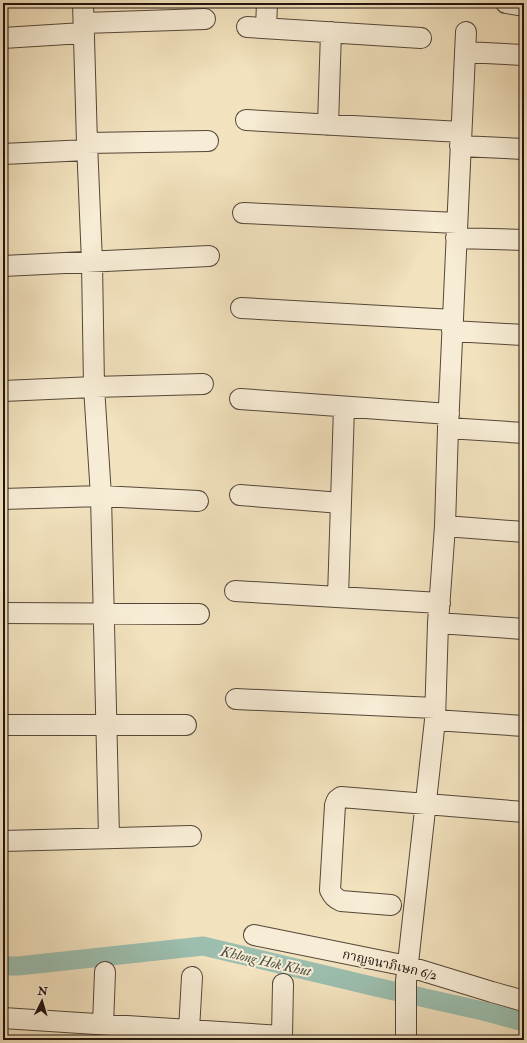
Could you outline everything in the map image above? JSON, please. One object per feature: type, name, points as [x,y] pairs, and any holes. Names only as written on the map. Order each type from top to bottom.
[{"type":"street","points":[[83,3],[92,262],[94,387],[101,496],[109,837]]},
{"type":"street","points":[[267,3],[257,28],[421,38]]},
{"type":"street","points":[[506,3],[524,6]]},
{"type":"street","points":[[3,38],[84,28],[205,19]]},
{"type":"street","points":[[328,125],[330,32]]},
{"type":"street","points":[[405,1032],[407,974],[435,714],[439,613],[445,526],[448,421],[465,42],[524,55]]},
{"type":"street","points":[[246,120],[328,125],[461,139],[524,148]]},
{"type":"street","points":[[3,154],[87,147],[208,140]]},
{"type":"street","points":[[243,213],[457,231],[524,240]]},
{"type":"street","points":[[3,266],[209,256]]},
{"type":"street","points":[[241,308],[453,325],[524,335]]},
{"type":"street","points":[[3,391],[203,384]]},
{"type":"street","points":[[240,399],[344,407],[524,433]]},
{"type":"street","points":[[338,597],[344,407]]},
{"type":"street","points":[[240,495],[341,503]]},
{"type":"street","points":[[3,499],[101,496],[198,500]]},
{"type":"street","points":[[445,526],[524,532]]},
{"type":"street","points":[[236,591],[338,597],[439,613],[524,629]]},
{"type":"street","points":[[3,613],[199,614]]},
{"type":"street","points":[[236,699],[435,714],[524,726]]},
{"type":"street","points":[[3,726],[106,724],[186,725]]},
{"type":"street","points":[[390,905],[341,901],[332,894],[330,890],[335,805],[337,800],[341,797],[524,812]]},
{"type":"street","points":[[3,841],[191,836]]},
{"type":"street","name":"กาญจนาภิเษก 6/2","points":[[254,935],[407,974],[492,992],[524,1001]]},
{"type":"street","points":[[103,1024],[105,972]]},
{"type":"street","points":[[189,1030],[192,977]]},
{"type":"street","points":[[3,1018],[189,1030],[282,1038],[283,984]]},
{"type":"waterway","name":"Khlong Hok Khut","points":[[3,966],[18,966],[203,946],[483,1011],[524,1022]]}]
